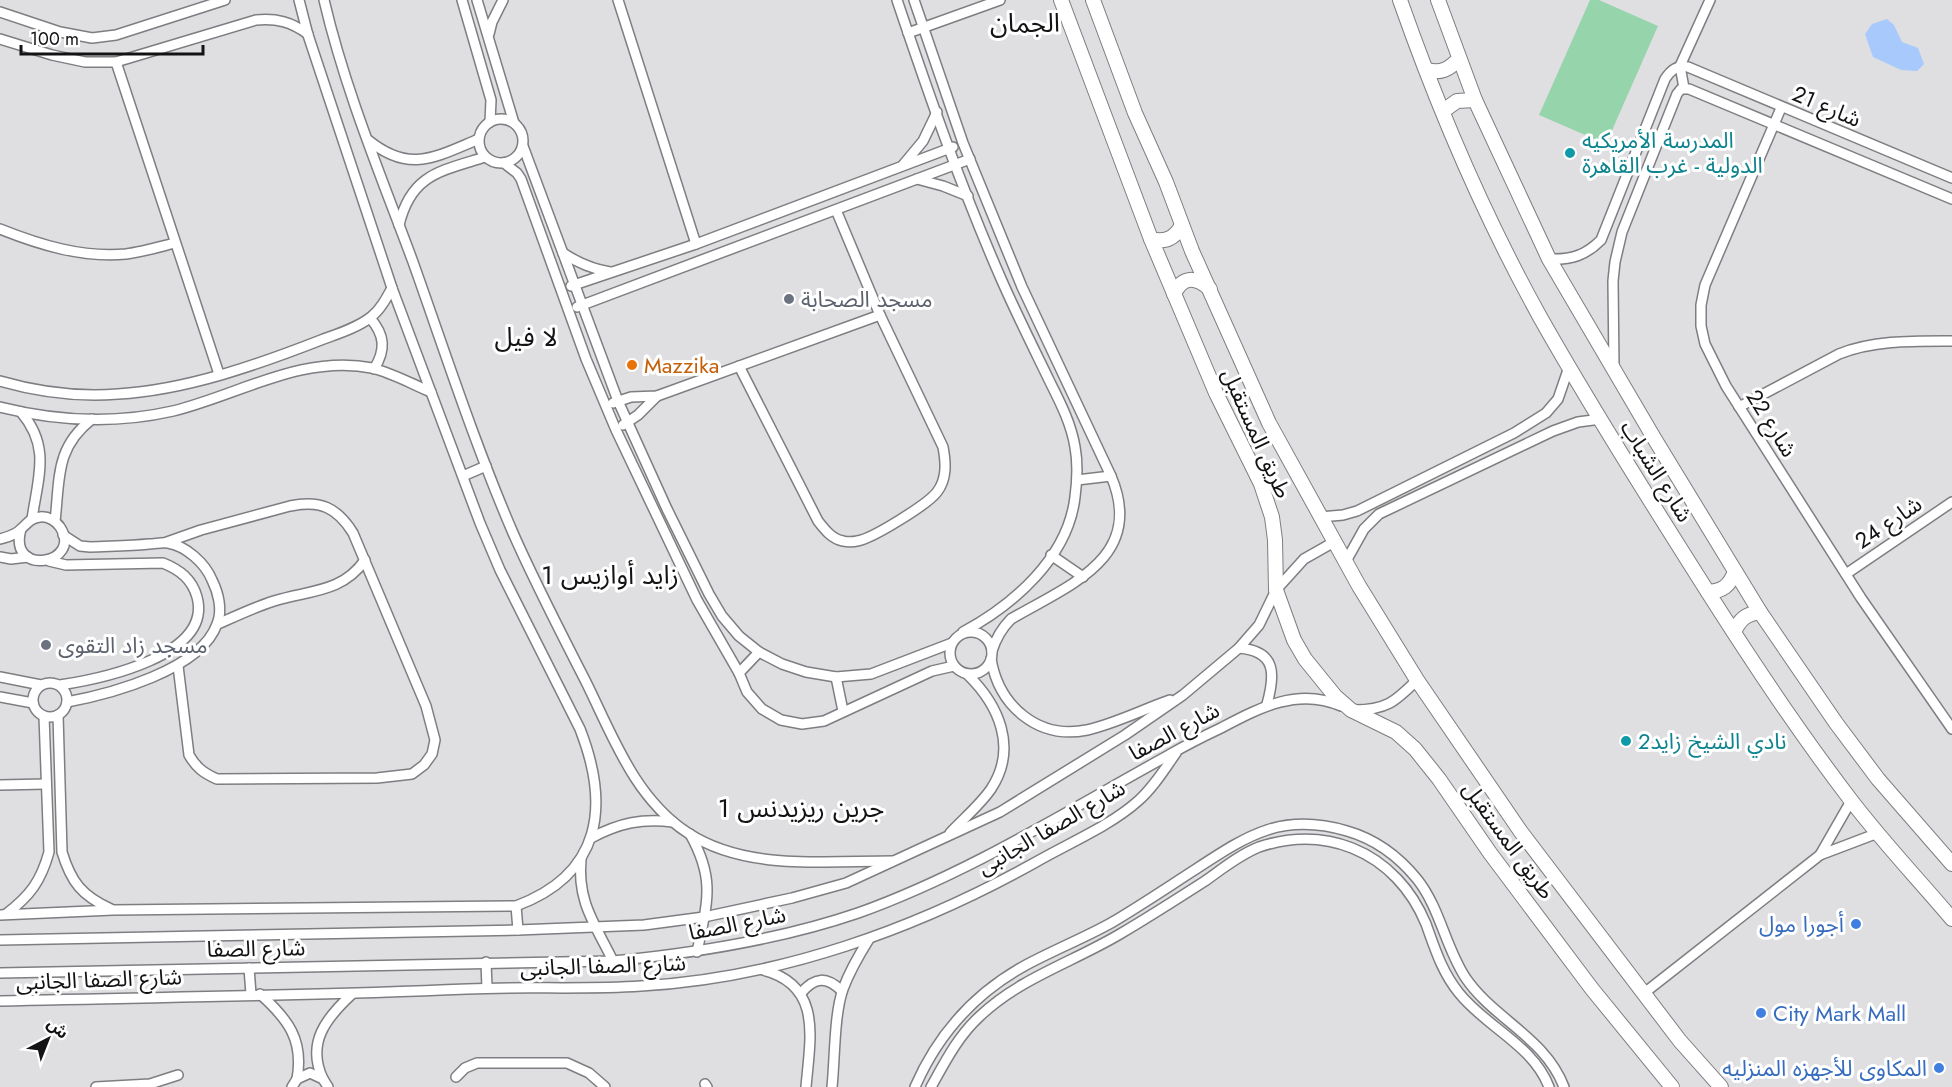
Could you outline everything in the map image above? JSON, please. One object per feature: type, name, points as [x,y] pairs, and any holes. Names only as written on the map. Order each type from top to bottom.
[{"type":"main road","name":"طريق المستقبل","points":[[1061,0],[1150,239],[1216,393],[1261,484],[1272,517],[1276,590],[1294,640],[1305,659],[1335,696],[1351,710],[1396,732],[1415,749],[1592,989],[1672,1087]]},
{"type":"main road","name":"طريق المستقبل","points":[[1093,0],[1135,113],[1269,423],[1345,563],[1417,680],[1521,832],[1643,994],[1680,1041],[1721,1087]]},
{"type":"main road","name":"شارع الشباب","points":[[1400,0],[1443,111],[1506,249],[1540,316],[1631,471],[1734,632],[1851,801],[1952,919]]},
{"type":"main road","name":"شارع الشباب","points":[[1437,0],[1475,100],[1550,259],[1614,370],[1760,612],[1858,752],[1952,864]]},
{"type":"main road","points":[[1427,70],[1443,71],[1459,59]]},
{"type":"main road","points":[[1443,111],[1457,101],[1475,100]]},
{"type":"main road","points":[[1150,239],[1163,241],[1169,239],[1179,231],[1182,225]]},
{"type":"main road","points":[[1174,294],[1181,284],[1191,280],[1198,280],[1210,289]]},
{"type":"main road","points":[[1708,592],[1728,585],[1735,572]]},
{"type":"main road","points":[[1734,632],[1748,614],[1760,612]]},
{"type":"street","points":[[0,12],[60,32],[92,38],[116,35],[225,0]]},
{"type":"street","points":[[2,914],[113,910],[516,906],[547,892],[560,882],[581,856],[591,838],[596,811],[595,783],[590,755],[580,729],[500,570],[463,476],[392,288],[308,35],[299,0]]},
{"type":"street","points":[[324,0],[330,27],[366,138],[486,466],[528,564],[618,750],[646,792],[673,822],[690,834],[717,847],[774,860],[897,861]]},
{"type":"street","points":[[464,0],[491,100],[490,122]]},
{"type":"street","points":[[477,0],[514,123]]},
{"type":"street","points":[[488,36],[503,0]]},
{"type":"street","points":[[618,0],[696,244]]},
{"type":"street","points":[[908,33],[1000,0]]},
{"type":"street","points":[[1614,370],[1613,280],[1622,232],[1677,94],[1688,89],[1684,67],[1710,0]]},
{"type":"street","points":[[954,666],[932,671],[824,721],[802,724],[781,720],[762,709],[747,692],[739,673],[698,600],[616,430],[586,359],[521,179],[511,167],[485,157],[479,145],[481,132],[490,122],[507,119],[520,129],[523,146],[618,401],[667,509],[722,616],[739,636],[759,652],[782,664],[806,672],[836,677],[871,674],[952,643],[963,632],[984,621],[1012,599],[1037,574],[1062,538],[1070,520],[1077,480],[1076,449],[1067,418],[1002,282],[955,165],[898,3],[918,1],[924,28],[963,143],[1022,287],[1111,476],[1120,509],[1112,546],[1100,564],[1083,577],[1011,619],[995,639],[991,655],[982,671],[967,674]]},
{"type":"street","points":[[0,39],[52,55],[85,62],[116,62],[256,20],[270,18],[297,26],[308,35]]},
{"type":"street","points":[[116,62],[219,374]]},
{"type":"street","points":[[1550,259],[1564,260],[1579,257],[1601,240],[1665,79],[1673,69],[1684,67]]},
{"type":"street","name":"شارع 21","points":[[1684,67],[1952,178]]},
{"type":"street","name":"شارع 21","points":[[1688,89],[1952,199]]},
{"type":"street","name":"شارع 22","points":[[1781,108],[1711,270],[1701,305],[1701,326],[1705,344],[1739,407],[1846,574],[1952,729]]},
{"type":"street","points":[[902,166],[923,141],[937,112]]},
{"type":"street","points":[[366,138],[380,150],[396,157],[413,160],[431,159],[479,139]]},
{"type":"street","points":[[561,290],[696,244],[963,143]]},
{"type":"street","points":[[504,163],[513,160],[523,146]]},
{"type":"street","points":[[399,225],[403,208],[422,181],[437,173],[485,157]]},
{"type":"street","points":[[569,310],[970,159]]},
{"type":"street","points":[[917,179],[968,196]]},
{"type":"street","points":[[740,366],[818,521],[828,534],[843,541],[858,541],[872,536],[928,502],[938,491],[944,477],[946,463],[943,447],[880,315],[836,210]]},
{"type":"street","points":[[761,219],[768,235]]},
{"type":"street","points":[[0,229],[58,249],[92,254],[126,254],[175,243]]},
{"type":"street","points":[[563,253],[578,263],[613,272]]},
{"type":"street","points":[[0,381],[47,391],[82,394],[152,391],[186,384],[304,347],[370,318],[382,305],[392,288]]},
{"type":"street","points":[[606,407],[637,396],[657,396],[880,315]]},
{"type":"street","points":[[370,318],[378,327],[383,348],[374,369]]},
{"type":"street","points":[[1739,407],[1856,347],[1919,341],[1952,341]]},
{"type":"street","points":[[0,407],[58,418],[114,419],[170,411],[318,366],[336,364],[374,369],[431,392]]},
{"type":"street","points":[[1320,517],[1358,512],[1514,433],[1553,406],[1558,399],[1569,367]]},
{"type":"street","points":[[616,430],[628,423],[657,396]]},
{"type":"street","points":[[21,412],[35,432],[41,455],[32,519]]},
{"type":"street","points":[[92,419],[74,436],[62,458],[55,521],[63,535],[80,546],[90,548],[167,543],[237,520],[304,503],[326,507],[345,520],[365,560],[432,725],[435,740],[432,754],[424,765],[412,774],[377,778],[241,779],[217,778],[205,774],[195,766],[189,755],[178,666]]},
{"type":"street","points":[[1345,563],[1364,529],[1379,514],[1553,431],[1578,422],[1601,419]]},
{"type":"street","points":[[463,476],[486,466]]},
{"type":"street","points":[[1077,480],[1111,476]]},
{"type":"street","name":"شارع 24","points":[[1846,574],[1952,502]]},
{"type":"street","points":[[0,539],[13,535],[32,519],[40,517],[55,521]]},
{"type":"street","points":[[0,678],[41,685],[47,683],[60,685],[105,676],[148,662],[172,648],[193,631],[198,618],[199,603],[191,584],[177,568],[163,563],[149,562],[76,565],[34,561],[28,557],[20,544],[21,529]]},
{"type":"street","points":[[49,561],[62,548],[63,535]]},
{"type":"street","name":"شارع الصفا","points":[[0,940],[518,930],[644,925],[704,917],[792,898],[846,883],[1000,812],[1125,735],[1184,694],[1239,648],[1259,625],[1276,590],[1308,555],[1334,542]]},
{"type":"street","points":[[67,702],[112,692],[178,666],[208,639],[218,624],[217,589],[209,573],[198,559],[184,549],[167,543]]},
{"type":"street","points":[[149,544],[149,562]]},
{"type":"street","points":[[1051,555],[1083,577]]},
{"type":"street","points":[[0,557],[11,559],[28,557]]},
{"type":"street","points":[[218,624],[273,602],[336,586],[347,580],[365,560]]},
{"type":"street","points":[[193,631],[208,639]]},
{"type":"street","points":[[963,632],[978,633],[985,638],[991,655],[993,673],[1012,707],[1028,720],[1047,728],[1067,731],[1087,730],[1184,694]]},
{"type":"street","points":[[945,838],[990,790],[999,774],[1004,755],[1004,735],[999,716],[986,694],[967,674],[954,666],[950,659],[952,643]]},
{"type":"street","points":[[1239,648],[1253,649],[1265,657],[1272,668],[1273,682],[1267,704]]},
{"type":"street","points":[[739,673],[759,652]]},
{"type":"street","points":[[836,677],[843,711]]},
{"type":"street","name":"شارع الصفا","points":[[0,974],[613,961],[697,952],[803,930],[858,913],[911,892],[963,868],[1178,749],[1267,704],[1310,699],[1329,700],[1351,710],[1374,710],[1402,696],[1417,680]]},
{"type":"street","points":[[41,685],[33,696],[35,709],[44,716],[58,716],[66,708],[67,702],[65,690],[60,685]]},
{"type":"street","points":[[0,697],[33,703]]},
{"type":"street","points":[[2,914],[27,896],[44,871],[49,852],[44,716]]},
{"type":"street","points":[[58,716],[62,852],[68,872],[79,888],[95,902],[113,910]]},
{"type":"street","name":"شارع الصفا الجانبى","points":[[0,1001],[641,986],[702,980],[760,969],[869,939],[932,915],[1004,880],[1119,816],[1139,801],[1158,779],[1178,749]]},
{"type":"street","points":[[0,785],[46,784]]},
{"type":"street","points":[[1820,855],[1851,801]]},
{"type":"street","points":[[591,838],[630,821],[652,819],[673,822]]},
{"type":"street","points":[[917,1086],[931,1055],[949,1028],[972,1003],[998,982],[1026,965],[1110,923],[1252,834],[1278,827],[1305,824],[1332,826],[1349,832],[1382,847],[1401,862],[1418,881],[1431,902],[1455,960],[1466,979],[1495,1011],[1528,1036],[1546,1055],[1564,1087]]},
{"type":"street","points":[[1643,994],[1820,855],[1878,833]]},
{"type":"street","points":[[690,834],[707,874],[708,896],[697,952]]},
{"type":"street","points":[[931,1087],[961,1036],[1006,994],[1118,936],[1236,859],[1257,848],[1288,840],[1305,839],[1329,841],[1352,848],[1374,859],[1391,872],[1418,906],[1433,947],[1454,987],[1477,1013],[1520,1047],[1535,1063],[1549,1087]]},
{"type":"street","points":[[1374,859],[1382,847]]},
{"type":"street","points":[[581,856],[582,894],[588,912],[613,961]]},
{"type":"street","points":[[516,906],[518,930]]},
{"type":"street","points":[[832,1087],[842,991],[853,964],[869,939]]},
{"type":"street","points":[[486,962],[487,988]]},
{"type":"street","points":[[249,968],[255,994],[282,1016],[297,1044],[299,1063],[293,1083]]},
{"type":"street","points":[[760,969],[776,973],[790,981],[801,993],[807,1006],[810,1019],[806,1087]]},
{"type":"street","points":[[801,993],[809,984],[820,980],[833,982],[842,991]]},
{"type":"street","points":[[327,1084],[318,1067],[315,1055],[317,1044],[325,1024],[352,994]]},
{"type":"street","points":[[297,1044],[317,1044]]},
{"type":"street","points":[[456,1077],[465,1068],[477,1064],[567,1063],[589,1072],[605,1087]]},
{"type":"street","points":[[293,1083],[310,1073],[327,1084]]},
{"type":"street","points":[[96,1087],[150,1083],[178,1075]]},
{"type":"green space","points":[[1590,0],[1599,0],[1658,26],[1606,144],[1539,115]]},
{"type":"water","points":[[1887,19],[1894,25],[1902,42],[1918,48],[1924,64],[1917,71],[1901,70],[1873,57],[1865,34],[1872,24]]},
{"type":"place","name":"المدرسة الأمريكيه الدولية - غرب القاهرة","points":[[1570,153]]},
{"type":"place","name":"مسجد الصحابة","points":[[789,299]]},
{"type":"place","name":"Mazzika","points":[[632,365]]},
{"type":"place","name":"مسجد زاد التقوى","points":[[46,645]]},
{"type":"place","name":"نادي الشيخ زايد2","points":[[1626,741]]},
{"type":"place","name":"أجورا مول","points":[[1856,924]]},
{"type":"place","name":"City Mark Mall","points":[[1761,1013]]},
{"type":"place","name":"المكاوى للأجهزه المنزليه","points":[[1939,1068]]},
{"type":"district","name":"الجمان","points":[[1025,23]]},
{"type":"district","name":"لا فيل","points":[[526,337]]},
{"type":"district","name":"زايد أوازيس 1","points":[[610,575]]},
{"type":"district","name":"جرين ريزيدنس 1","points":[[801,808]]}]
